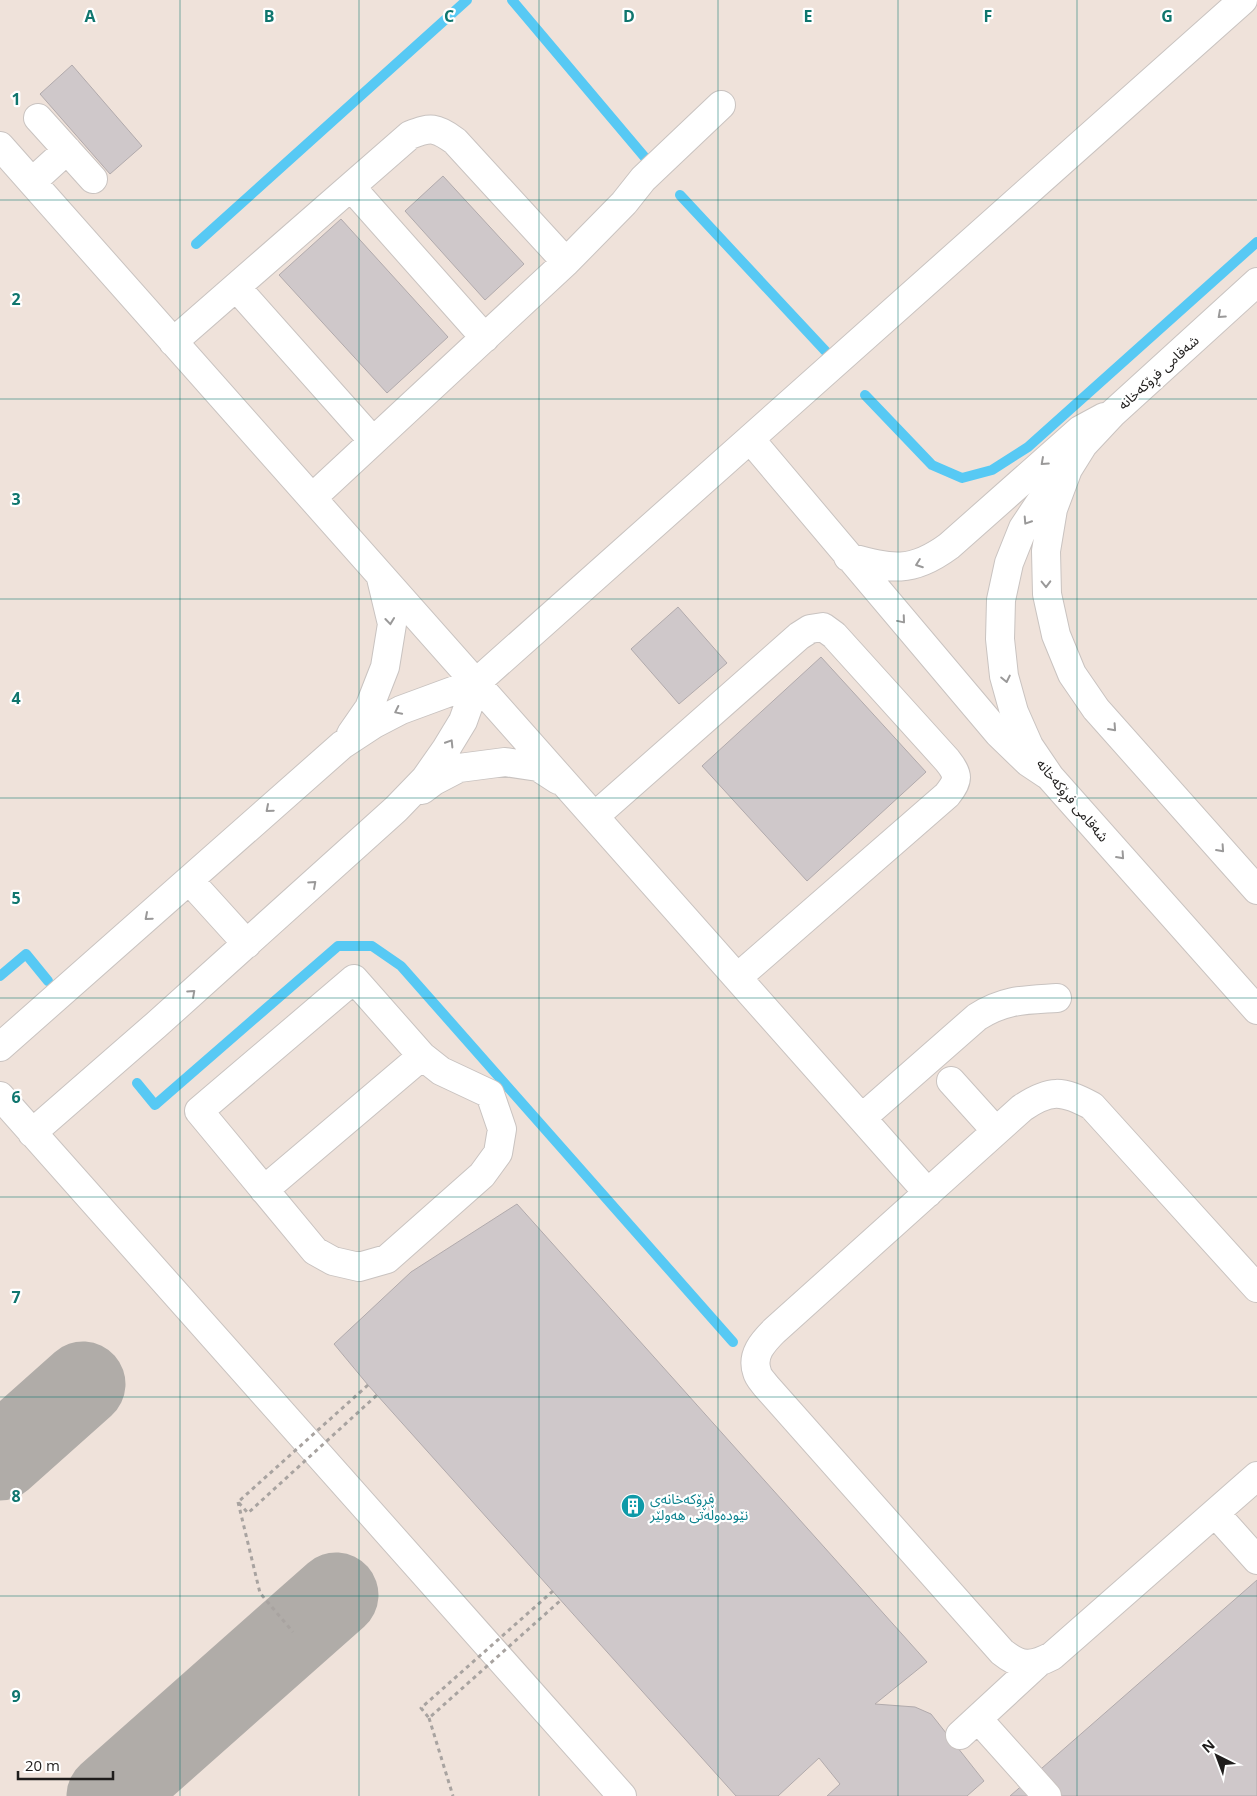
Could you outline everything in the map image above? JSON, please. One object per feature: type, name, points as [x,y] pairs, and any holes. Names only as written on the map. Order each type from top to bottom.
[{"type":"street","points":[[0,1047],[342,745],[374,724],[401,710],[477,682],[1243,0]]},
{"type":"street","points":[[312,498],[566,262],[617,210],[643,180],[721,105]]},
{"type":"street","points":[[38,118],[93,179]]},
{"type":"street","points":[[173,342],[410,136],[424,129],[442,131],[455,141],[566,262]]},
{"type":"street","points":[[0,146],[928,1192]]},
{"type":"street","points":[[32,182],[67,150]]},
{"type":"street","points":[[351,187],[485,338]]},
{"type":"street","name":"شەقامی فڕۆکەخانە","points":[[1257,282],[1112,414],[1083,445],[1068,469],[1043,498],[1022,528],[1010,563],[1001,600],[1000,639],[1004,676],[1014,712],[1029,746],[1050,777],[1257,1010]]},
{"type":"street","points":[[236,287],[373,441]]},
{"type":"street","points":[[848,556],[870,563],[911,567],[932,559],[950,546],[1080,430],[1112,414]]},
{"type":"street","points":[[750,439],[999,734],[1028,762],[1050,777]]},
{"type":"street","name":"شەقامی فڕۆکەخانە","points":[[1068,469],[1053,509],[1046,551],[1046,594],[1056,635],[1072,674],[1096,709],[1257,890]]},
{"type":"street","points":[[342,745],[369,708],[386,667],[392,624],[380,574]]},
{"type":"street","points":[[595,816],[799,636],[810,629],[823,627],[834,635],[947,760],[955,770],[956,784],[947,795],[738,977]]},
{"type":"street","points":[[32,1133],[156,1026],[396,809],[425,779],[446,749],[463,721],[477,682]]},
{"type":"street","points":[[396,809],[434,781],[459,768],[505,762],[538,767],[571,789]]},
{"type":"street","points":[[190,880],[247,944]]},
{"type":"street","points":[[354,978],[422,1056],[441,1071],[490,1094],[502,1130],[498,1153],[482,1175],[388,1259],[359,1267],[334,1261],[315,1251],[199,1112],[354,978]]},
{"type":"street","points":[[863,1117],[977,1017],[1007,1002],[1057,998]]},
{"type":"street","points":[[264,1190],[422,1056]]},
{"type":"street","points":[[952,1081],[996,1132]]},
{"type":"street","points":[[1038,1663],[1025,1665],[1012,1661],[1002,1652],[766,1386],[757,1372],[755,1357],[762,1342],[1022,1108],[1038,1098],[1055,1093],[1074,1096],[1092,1106],[1257,1288]]},
{"type":"street","points":[[0,1096],[622,1796]]},
{"type":"street","points":[[1047,1796],[969,1727],[1038,1663],[1052,1656],[1257,1476]]},
{"type":"street","points":[[1215,1513],[1257,1560]]},
{"type":"path","points":[[238,1502],[368,1384]]},
{"type":"path","points":[[238,1502],[248,1513],[377,1395]]},
{"type":"path","points":[[238,1502],[260,1593],[293,1632]]},
{"type":"path","points":[[453,1796],[429,1718],[421,1708],[552,1591]]},
{"type":"path","points":[[429,1718],[561,1600]]},
{"type":"shaded area","name":"فڕۆکەخانەی نێودەوڵەتی هەولێر","points":[[0,0],[1257,0],[1257,1796],[0,1796]]},
{"type":"building","points":[[72,65],[142,146],[110,174],[40,94]]},
{"type":"building","points":[[443,176],[524,264],[485,300],[405,211]]},
{"type":"building","points":[[341,219],[448,337],[387,393],[279,275]]},
{"type":"building","points":[[678,607],[727,663],[679,704],[631,649]]},
{"type":"building","points":[[821,657],[926,772],[807,881],[702,766]]},
{"type":"building","name":"فڕۆکەخانەی نێودەوڵەتی هەولێر","points":[[517,1204],[927,1662],[875,1704],[915,1707],[931,1714],[984,1781],[967,1796],[827,1796],[840,1784],[819,1758],[778,1796],[736,1796],[368,1385],[334,1344],[411,1272]]},
{"type":"building","points":[[1257,1580],[1257,1796],[1010,1796]]},
{"type":"waterway","points":[[196,244],[467,0]]},
{"type":"waterway","points":[[512,0],[653,167]]},
{"type":"waterway","points":[[680,195],[831,357]]},
{"type":"waterway","points":[[865,395],[932,465],[962,478],[992,470],[1028,447],[1257,242]]},
{"type":"waterway","points":[[137,1083],[155,1105],[338,946],[372,946],[401,966],[733,1342]]},
{"type":"waterway","points":[[0,976],[26,954],[48,981]]},
{"type":"taxiway","points":[[0,1458],[83,1384]]},
{"type":"taxiway","points":[[109,1796],[336,1595]]},
{"type":"place","name":"فڕۆکەخانەی نێودەوڵەتی هەولێر","points":[[633,1506]]}]
